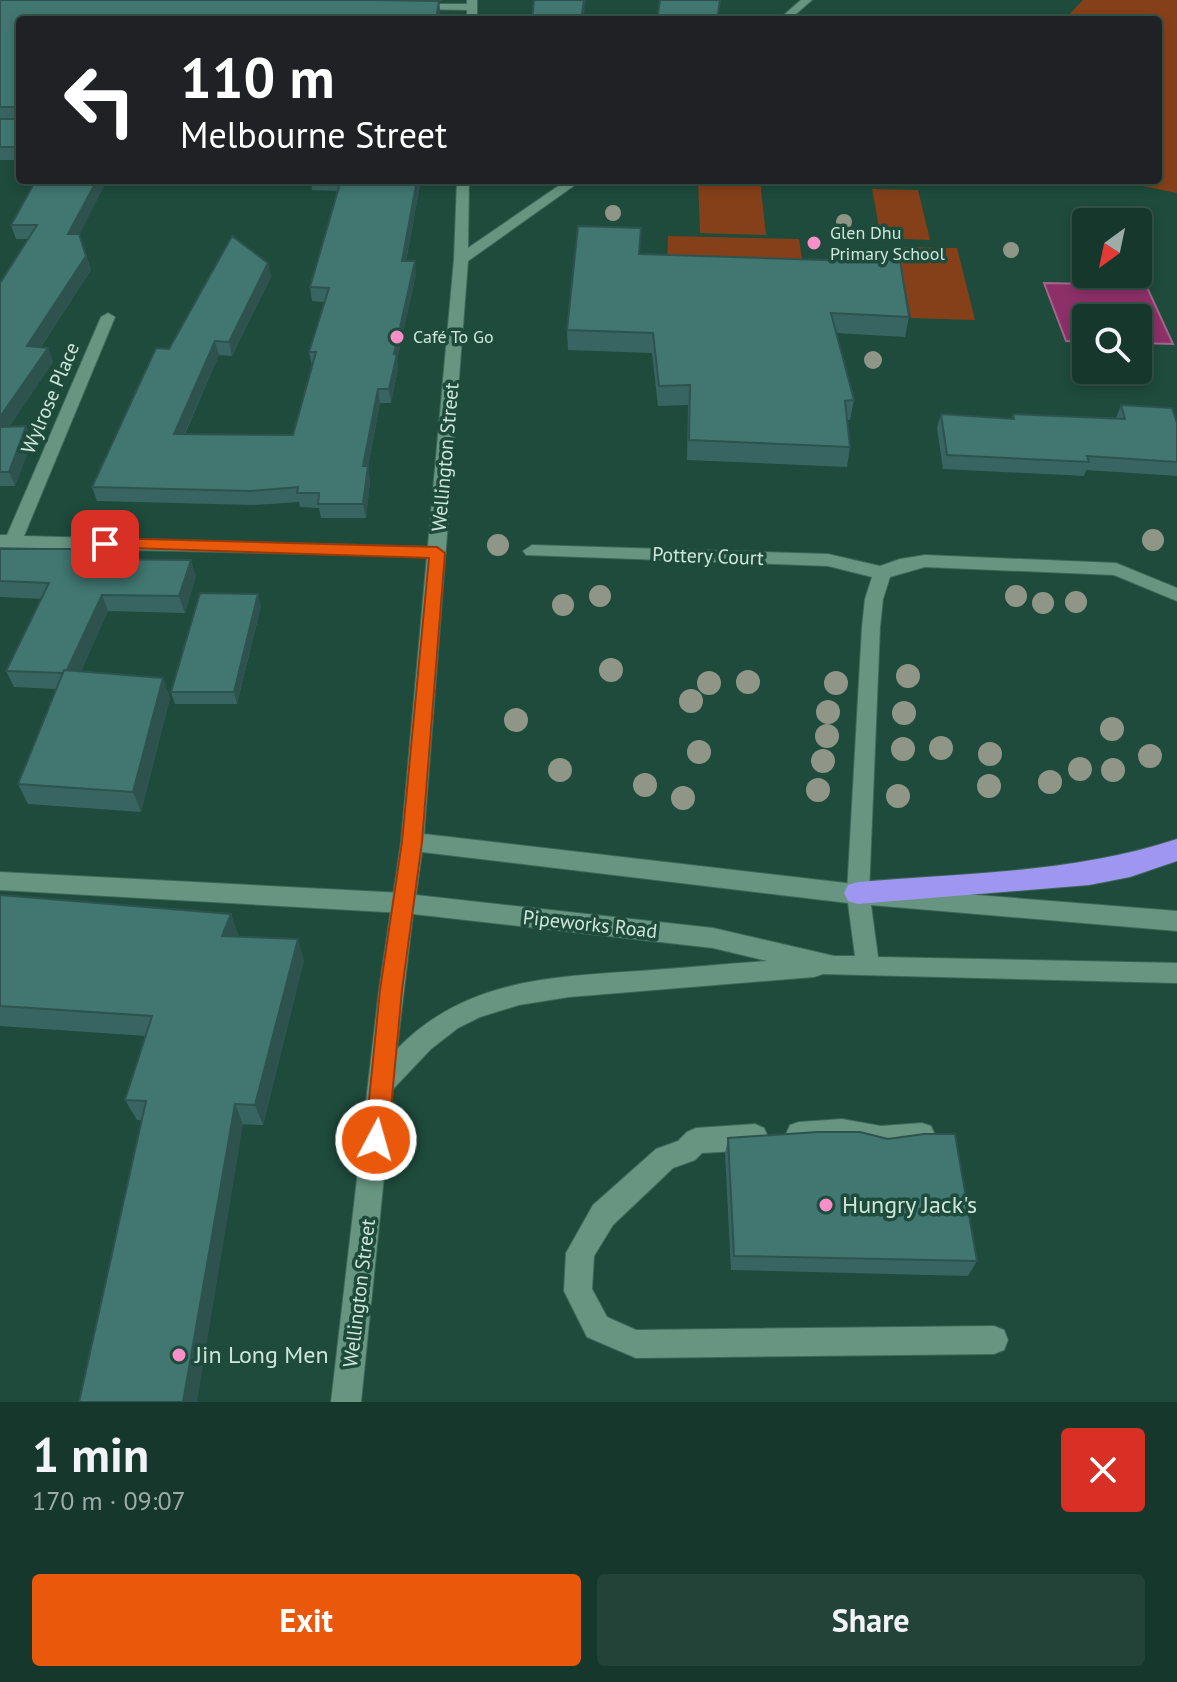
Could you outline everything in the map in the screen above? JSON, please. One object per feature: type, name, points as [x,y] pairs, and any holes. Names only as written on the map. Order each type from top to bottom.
[{"type":"highway","points":[[858,893],[1089,874],[1130,866],[1177,850]]},
{"type":"main road","points":[[788,16],[807,0]]},
{"type":"main road","points":[[397,6],[472,4]]},
{"type":"main road","name":"Wellington Street","points":[[346,1402],[412,842],[461,259],[463,184]]},
{"type":"main road","points":[[461,259],[570,184]]},
{"type":"main road","name":"Wylrose Place","points":[[6,541],[108,317]]},
{"type":"main road","points":[[6,541],[437,553]]},
{"type":"main road","name":"Pottery Court","points":[[532,551],[828,560],[882,573],[900,565],[925,561],[1116,569],[1177,595]]},
{"type":"main road","points":[[868,966],[858,893],[871,627],[874,599],[882,573]]},
{"type":"main road","points":[[412,842],[681,875],[1031,912],[1177,921]]},
{"type":"main road","name":"Pipeworks Road","points":[[0,881],[403,903],[713,938],[834,966],[1177,973]]},
{"type":"main road","points":[[383,1082],[422,1041],[446,1022],[474,1007],[504,998],[549,988],[834,966]]},
{"type":"main road","points":[[935,1134],[881,1139],[842,1131],[696,1141],[686,1151],[665,1158],[603,1215],[580,1253],[578,1291],[597,1327],[636,1344],[994,1340]]},
{"type":"shaded area","points":[[1083,0],[1177,0],[1177,193],[1133,184],[1162,184],[1162,16],[1068,16]]},
{"type":"shaded area","points":[[698,184],[760,184],[766,235],[700,233]]},
{"type":"shaded area","points":[[872,189],[918,190],[930,240],[881,238]]},
{"type":"shaded area","points":[[668,236],[799,239],[804,274],[667,270]]},
{"type":"shaded area","points":[[897,247],[957,248],[975,320],[911,318]]},
{"type":"shaded area","points":[[1044,283],[1072,284],[1072,288],[1147,288],[1173,344],[1152,343],[1152,304],[1072,304],[1072,341],[1066,341]]},
{"type":"building","points":[[0,0],[439,1],[437,16],[16,16],[16,107],[0,107]]},
{"type":"building","points":[[534,0],[584,0],[582,16],[532,16]]},
{"type":"building","points":[[660,0],[720,0],[718,16],[658,16]]},
{"type":"building","points":[[0,119],[16,119],[16,147],[0,147]]},
{"type":"building","points":[[34,184],[95,184],[68,234],[79,234],[86,256],[27,346],[48,348],[0,417],[0,283],[37,225],[11,225]]},
{"type":"building","points":[[340,184],[416,184],[402,261],[415,261],[389,389],[378,389],[363,466],[368,466],[363,504],[318,504],[319,493],[297,493],[298,487],[250,491],[92,487],[156,348],[169,349],[232,236],[268,263],[229,342],[215,341],[174,434],[293,435],[316,352],[309,352],[329,288],[310,287]]},
{"type":"building","points":[[578,226],[641,228],[639,254],[900,260],[909,317],[831,313],[854,400],[845,401],[850,447],[689,440],[690,385],[659,386],[653,333],[567,330]]},
{"type":"building","points":[[1121,405],[1172,408],[1177,423],[1177,462],[1087,456],[1089,462],[947,455],[941,414],[1014,419],[1013,414],[1125,419]]},
{"type":"building","points":[[26,426],[9,472],[0,472],[0,427]]},
{"type":"building","points":[[0,549],[84,549],[80,559],[191,560],[179,596],[102,595],[63,673],[6,671],[49,583],[0,581]]},
{"type":"building","points":[[200,593],[258,594],[234,692],[171,692]]},
{"type":"building","points":[[64,670],[163,678],[133,792],[18,784]]},
{"type":"building","points":[[0,895],[231,914],[222,936],[298,939],[255,1105],[235,1104],[183,1402],[79,1402],[146,1101],[125,1100],[152,1016],[0,1006]]},
{"type":"building","points":[[860,1132],[888,1139],[955,1134],[977,1261],[734,1256],[728,1138]]},
{"type":"place","name":"Glen Dhu Primary School","points":[[814,243]]},
{"type":"place","name":"Café To Go","points":[[397,337]]},
{"type":"place","name":"Hungry Jack's","points":[[826,1205]]},
{"type":"place","name":"Jin Long Men","points":[[179,1355]]},
{"type":"route","points":[[105,544],[437,553],[412,842],[391,990],[376,1140]]}]
